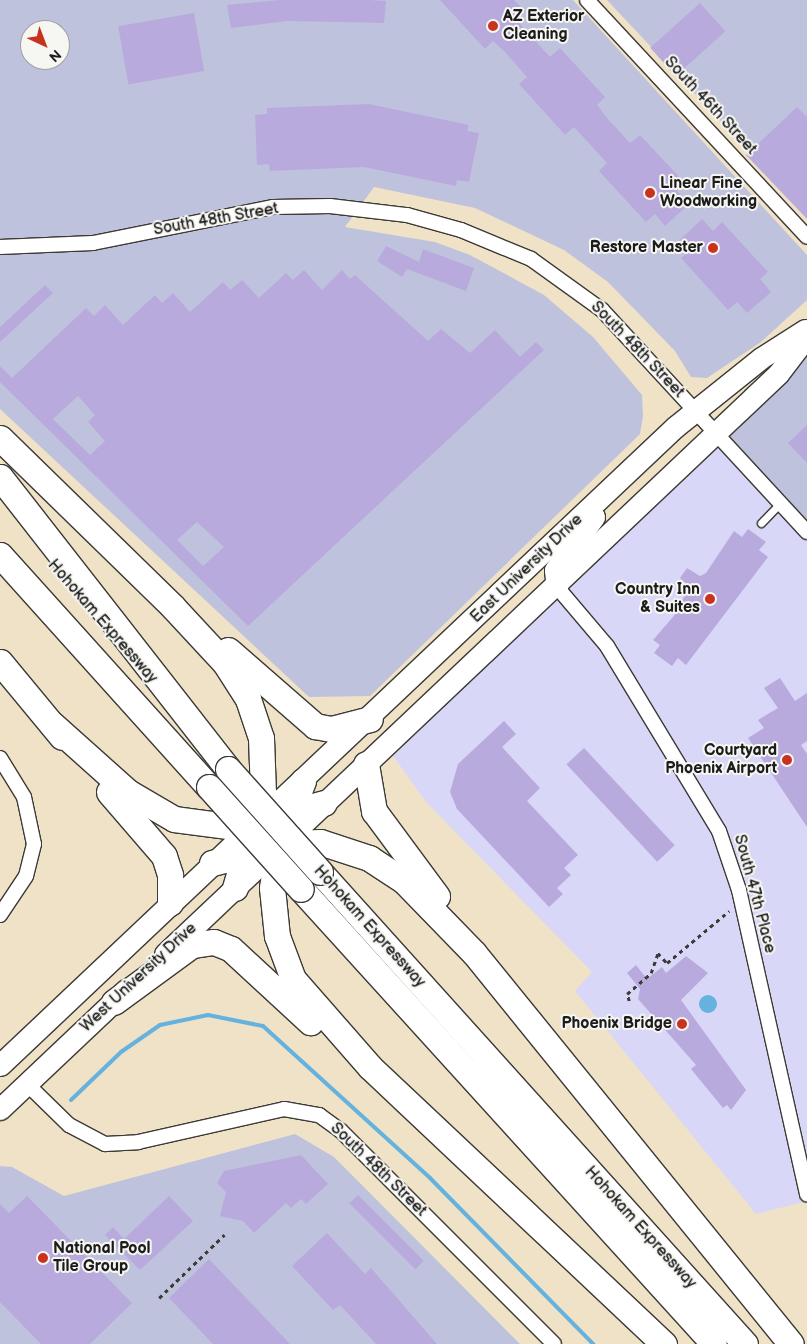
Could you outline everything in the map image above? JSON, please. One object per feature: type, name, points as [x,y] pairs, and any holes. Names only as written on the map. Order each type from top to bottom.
[{"type":"highway","points":[[0,438],[173,607],[224,662],[248,699],[263,754],[258,822],[235,888]]},
{"type":"highway","points":[[0,477],[228,769]]},
{"type":"highway","name":"Hohokam Expressway","points":[[0,503],[228,769],[745,1344]]},
{"type":"highway","name":"Hohokam Expressway","points":[[1,557],[714,1344]]},
{"type":"highway","points":[[173,607],[310,722],[331,729],[370,719]]},
{"type":"highway","points":[[0,662],[159,848],[170,875],[170,903]]},
{"type":"highway","points":[[52,724],[128,792],[174,819],[225,827],[258,822],[324,803]]},
{"type":"highway","points":[[366,764],[368,794],[380,820],[474,953],[791,1344]]},
{"type":"highway","points":[[303,781],[278,846],[272,904],[287,965],[309,1001],[370,1067],[664,1344]]},
{"type":"highway","points":[[212,864],[278,846],[320,842],[369,858],[404,881],[474,953]]},
{"type":"highway","points":[[114,1002],[192,945],[219,944],[370,1067]]},
{"type":"main road","name":"East University Drive","points":[[258,822],[370,719],[694,410],[807,328]]},
{"type":"main road","name":"East University Drive","points":[[278,846],[557,586],[714,433],[778,374],[807,336]]},
{"type":"main road","points":[[557,586],[555,570],[623,476]]},
{"type":"main road","name":"West University Drive","points":[[2,1060],[258,822]]},
{"type":"main road","name":"West University Drive","points":[[0,1109],[278,846]]},
{"type":"main road","points":[[27,1084],[27,1056],[73,995]]},
{"type":"main road","points":[[0,1082],[2,1060]]},
{"type":"street","name":"South 46th Street","points":[[587,0],[807,237]]},
{"type":"street","name":"South 48th Street","points":[[0,247],[93,243],[273,207],[330,206],[407,215],[461,230],[531,259],[602,310],[807,532]]},
{"type":"street","name":"South 47th Place","points":[[557,586],[607,646],[719,831],[738,890],[807,1195]]},
{"type":"street","points":[[0,758],[24,796],[34,844],[26,876],[0,915]]},
{"type":"street","name":"South 48th Street","points":[[27,1084],[69,1125],[105,1144],[138,1142],[284,1109],[319,1115],[341,1131],[554,1344]]},
{"type":"lane","points":[[761,523],[780,503]]},
{"type":"path","points":[[629,1001],[627,994],[651,973],[658,953],[667,963],[729,912]]},
{"type":"path","points":[[159,1298],[224,1235]]},
{"type":"shaded area","points":[[0,0],[573,0],[807,255],[807,300],[761,342],[707,378],[691,377],[675,351],[608,282],[564,250],[475,208],[374,187],[345,227],[435,242],[470,255],[544,295],[593,337],[642,395],[643,416],[640,434],[370,696],[309,697],[0,409]]},
{"type":"shaded area","points":[[607,0],[807,0],[807,213]]},
{"type":"shaded area","points":[[807,341],[807,532],[714,433]]},
{"type":"shaded area","points":[[714,433],[807,532],[807,1201],[756,1214],[575,991],[592,972],[426,802],[386,746]]},
{"type":"shaded area","points":[[295,1134],[334,1157],[520,1344],[0,1344],[0,1166],[12,1167],[64,1196]]},
{"type":"water","points":[[704,995],[712,995],[717,1000],[715,1011],[704,1013],[699,1008],[699,1000]]},
{"type":"building","points":[[279,0],[386,1],[384,23],[287,21],[231,28],[227,5]]},
{"type":"building","points":[[440,0],[514,0],[525,11],[516,19],[527,32],[550,57],[560,48],[605,97],[597,105],[630,143],[640,135],[686,184],[677,191],[689,204],[665,226],[655,214],[646,222],[599,171],[607,163],[574,127],[565,135],[519,84],[527,77],[505,52],[493,41],[485,49]]},
{"type":"building","points":[[700,3],[725,31],[676,76],[650,48]]},
{"type":"building","points":[[194,13],[204,71],[128,84],[118,26]]},
{"type":"building","points":[[369,104],[469,125],[467,131],[479,133],[469,182],[457,180],[456,186],[364,167],[270,171],[269,164],[257,165],[255,115],[267,114],[267,108]]},
{"type":"building","points":[[797,107],[807,117],[807,219],[746,155]]},
{"type":"building","points":[[702,219],[713,231],[722,222],[768,272],[760,279],[771,292],[747,313],[737,302],[728,310],[681,258],[690,251],[680,240]]},
{"type":"building","points":[[386,246],[419,262],[423,249],[474,268],[466,291],[407,269],[402,277],[377,261]]},
{"type":"building","points":[[304,270],[322,290],[342,270],[350,279],[355,275],[428,341],[441,329],[470,353],[495,330],[520,357],[536,342],[544,350],[248,626],[0,382],[0,366],[12,378],[86,308],[94,316],[105,305],[123,325],[155,295],[162,303],[173,293],[190,312],[223,282],[230,290],[242,280],[259,298],[286,273],[293,280]],"holes":[[[78,396],[95,415],[88,422],[105,441],[90,455],[53,419]],[[197,522],[224,547],[203,566],[177,540]]]},
{"type":"building","points":[[45,285],[53,293],[0,342],[0,327]]},
{"type":"building","points":[[807,425],[807,463],[788,443]]},
{"type":"building","name":"Country Inn & Suites","points":[[748,529],[766,542],[759,550],[768,557],[686,665],[678,658],[672,666],[654,653],[660,645],[653,640],[685,603],[682,600],[691,588],[680,578],[687,568],[700,576],[706,573],[734,531],[742,537]]},
{"type":"building","name":"Courtyard Phoenix Airport","points":[[780,678],[795,701],[807,693],[807,741],[801,745],[807,754],[807,827],[748,738],[764,728],[758,720],[778,708],[764,688]]},
{"type":"building","points":[[504,721],[516,734],[502,747],[540,788],[527,801],[578,855],[564,868],[571,875],[557,888],[563,894],[549,907],[457,809],[450,792],[458,764]]},
{"type":"building","points":[[584,748],[675,845],[657,862],[566,764]]},
{"type":"building","name":"Phoenix Bridge","points":[[686,956],[708,973],[681,1000],[746,1090],[731,1110],[727,1105],[723,1108],[691,1069],[696,1065],[638,999],[640,989],[627,973],[636,965],[647,979],[662,967],[666,973]]},
{"type":"building","points":[[301,1155],[328,1184],[306,1204],[301,1199],[291,1208],[286,1203],[254,1233],[243,1221],[220,1216],[226,1192],[217,1183],[224,1171]]},
{"type":"building","points":[[358,1195],[424,1261],[415,1269],[350,1203]]},
{"type":"building","name":"National Pool Tile Group","points":[[27,1196],[132,1303],[90,1344],[41,1344],[0,1302],[0,1204],[9,1213]]},
{"type":"building","points":[[169,1196],[193,1221],[140,1270],[105,1235],[113,1227],[124,1239]]},
{"type":"building","points":[[327,1233],[365,1274],[371,1268],[437,1344],[376,1344],[340,1305],[333,1310],[292,1266]]},
{"type":"building","points":[[209,1259],[290,1344],[213,1344],[169,1298]]},
{"type":"waterway","points":[[71,1100],[121,1052],[160,1025],[208,1015],[263,1026],[430,1178],[593,1344]]},
{"type":"place","name":"AZ Exterior Cleaning","points":[[493,26]]},
{"type":"place","name":"Linear Fine Woodworking","points":[[650,193]]},
{"type":"place","name":"Restore Master","points":[[713,248]]},
{"type":"place","name":"Country Inn & Suites","points":[[710,599]]},
{"type":"place","name":"Courtyard Phoenix Airport","points":[[787,760]]},
{"type":"place","name":"Phoenix Bridge","points":[[682,1024]]},
{"type":"place","name":"National Pool Tile Group","points":[[43,1258]]}]
